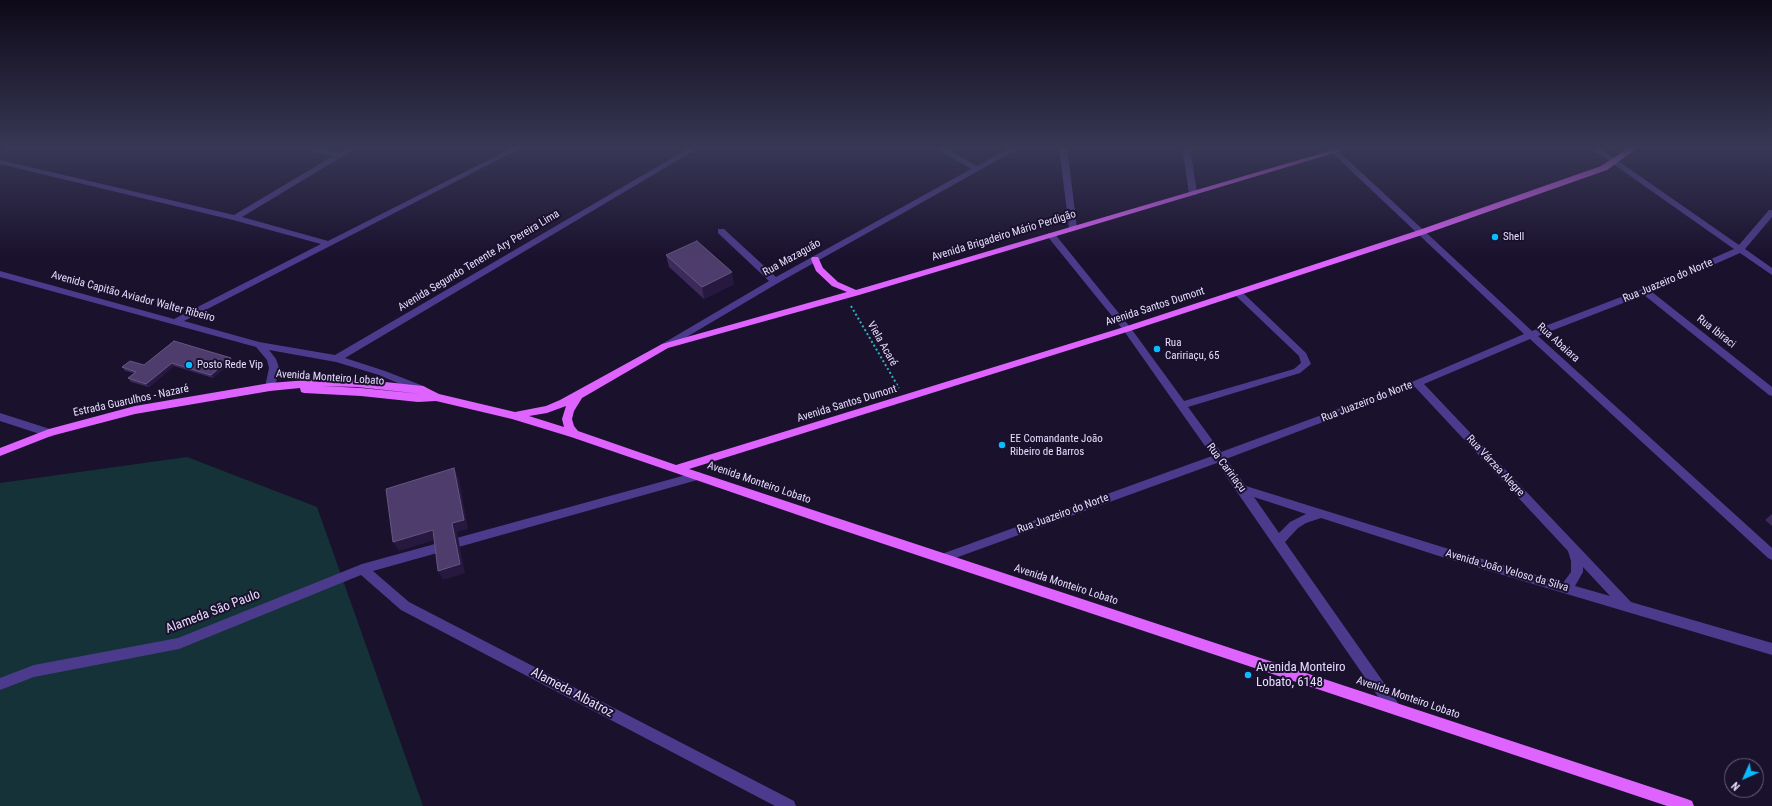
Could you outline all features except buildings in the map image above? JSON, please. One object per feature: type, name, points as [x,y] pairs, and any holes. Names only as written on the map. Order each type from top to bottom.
[{"type":"main road","name":"Avenida Brigadeiro Mário Perdigão","points":[[665,346],[856,293],[1219,185]]},
{"type":"main road","name":"Avenida Santos Dumont","points":[[675,469],[1127,329],[1422,232],[1559,185]]},
{"type":"main road","points":[[815,259],[819,269],[835,284],[856,293]]},
{"type":"main road","name":"Rua Mazaguão","points":[[512,415],[547,409],[580,395],[665,346]]},
{"type":"main road","name":"Avenida Monteiro Lobato","points":[[270,387],[332,382],[423,390],[436,397],[512,415],[574,434],[1687,806]]},
{"type":"main road","name":"Avenida Monteiro Lobato","points":[[270,387],[362,392],[418,398],[436,397]]},
{"type":"main road","name":"Estrada Guarulhos - Nazaré","points":[[0,452],[49,433],[135,410],[270,387]]},
{"type":"main road","points":[[574,434],[569,427],[567,419],[573,402],[580,395]]},
{"type":"street","points":[[95,185],[235,218],[330,244]]},
{"type":"street","points":[[235,218],[290,185]]},
{"type":"street","points":[[177,321],[445,185]]},
{"type":"street","name":"Avenida Segundo Tenente Ary Pereira Lima","points":[[336,359],[632,185]]},
{"type":"street","name":"Rua Mazaguão","points":[[665,346],[775,281],[949,185]]},
{"type":"street","points":[[1068,185],[1074,228]]},
{"type":"street","points":[[1192,185],[1193,193]]},
{"type":"street","name":"Rua Abaiara","points":[[1371,185],[1531,335],[1772,555]]},
{"type":"street","points":[[1646,185],[1772,272]]},
{"type":"street","name":"Rua Juazeiro do Norte","points":[[943,558],[1218,458],[1416,383],[1531,335],[1645,291],[1740,250],[1772,212]]},
{"type":"street","points":[[721,231],[775,281]]},
{"type":"street","name":"Rua Caririaçu","points":[[1051,235],[1127,329],[1218,458],[1242,489],[1393,707]]},
{"type":"street","name":"Avenida Capitão Aviador Walter Ribeiro","points":[[0,274],[177,321],[259,345],[336,359],[382,373],[423,390]]},
{"type":"street","name":"Rua Ibiraci","points":[[1645,291],[1772,392]]},
{"type":"street","points":[[1181,405],[1297,371],[1306,364],[1302,355],[1238,293]]},
{"type":"street","points":[[259,345],[271,359],[274,373],[270,387]]},
{"type":"street","name":"Rua Várzea Alegre","points":[[1416,383],[1627,606]]},
{"type":"street","points":[[0,416],[49,433]]},
{"type":"street","name":"Alameda São Paulo","points":[[0,684],[34,671],[179,643],[362,569],[697,476]]},
{"type":"street","name":"Avenida João Veloso da Silva","points":[[1242,489],[1772,649]]},
{"type":"street","points":[[1278,542],[1294,525],[1302,519],[1321,514]]},
{"type":"street","name":"Rua Várzea Alegre","points":[[1566,588],[1574,580],[1578,572],[1577,561],[1573,549]]},
{"type":"street","name":"Alameda Albatroz","points":[[362,569],[405,606],[789,806]]},
{"type":"path","name":"Viela Acaré","points":[[845,296],[905,399]]},
{"type":"green space","points":[[187,457],[317,507],[423,806],[0,806],[0,483]]},
{"type":"place","name":"Shell","points":[[1495,237]]},
{"type":"place","name":"Rua Caririaçu, 65","points":[[1157,349]]},
{"type":"place","name":"Posto Rede Vip","points":[[189,365]]},
{"type":"place","name":"EE Comandante João Ribeiro de Barros","points":[[1002,445]]},
{"type":"place","name":"Avenida Monteiro Lobato, 6148","points":[[1248,675]]}]
